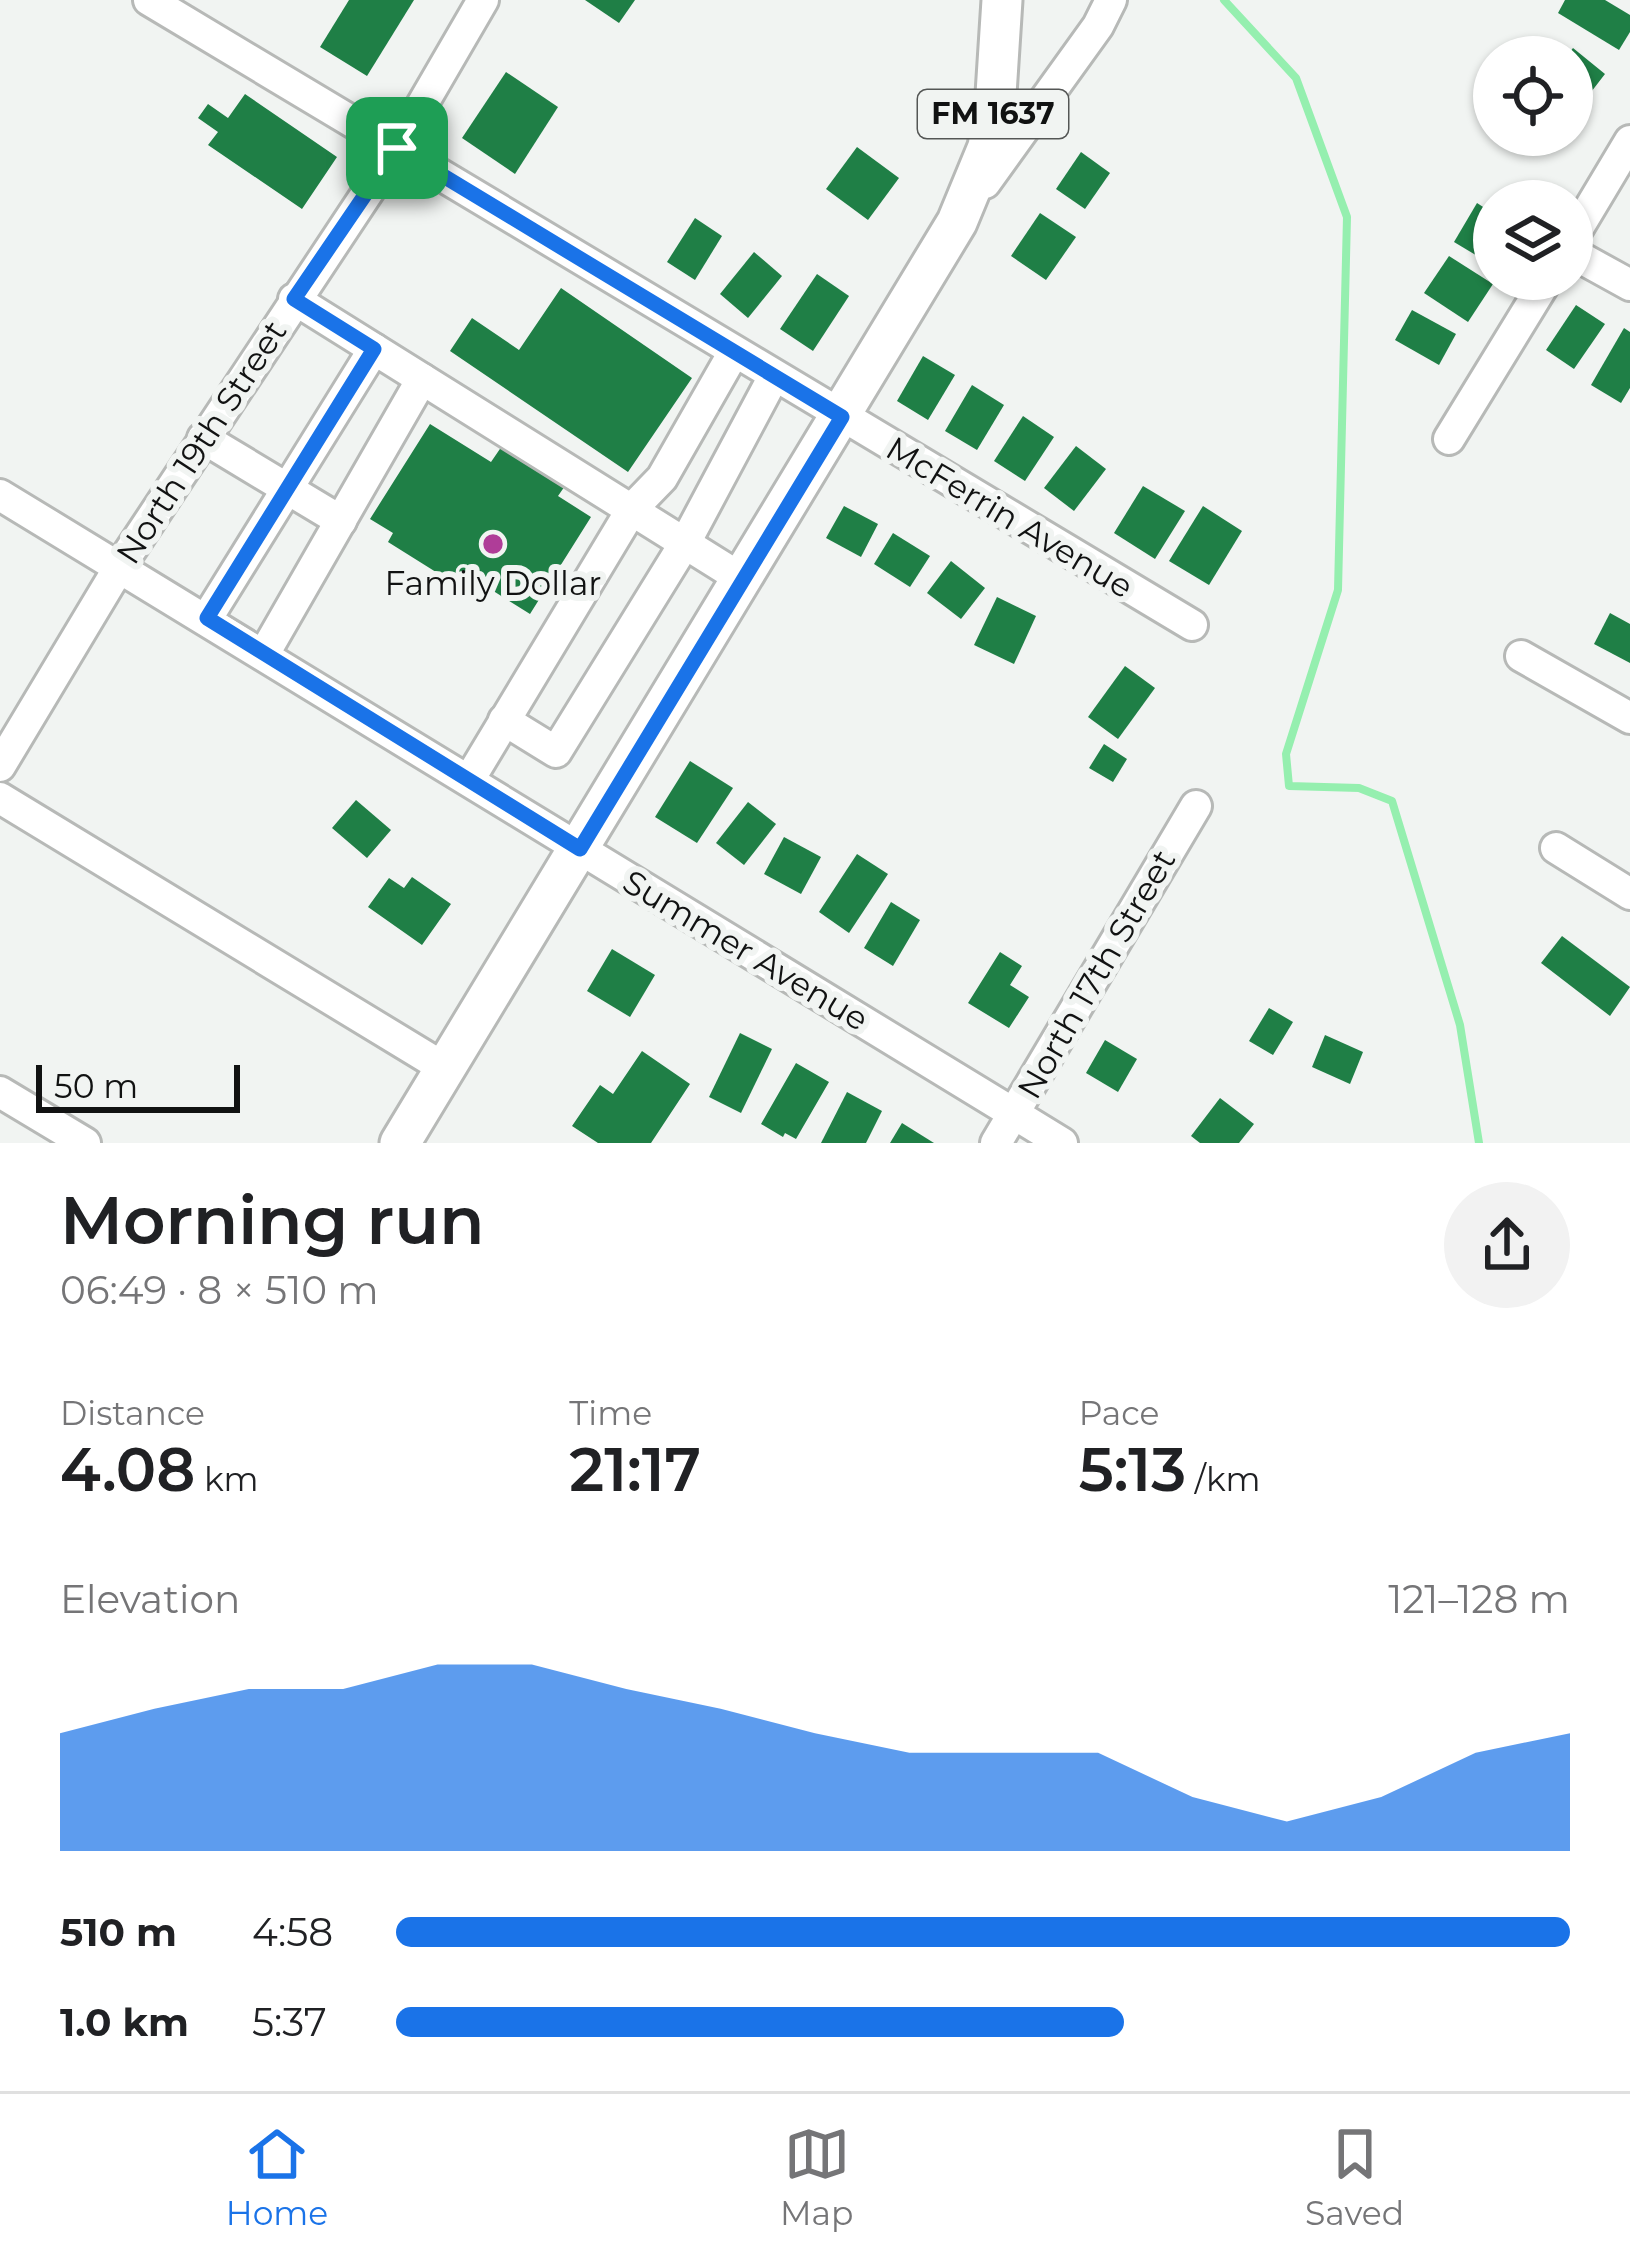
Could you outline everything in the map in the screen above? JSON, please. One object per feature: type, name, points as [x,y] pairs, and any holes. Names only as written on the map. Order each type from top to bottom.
[{"type":"main road","name":"FM 1637","points":[[400,1143],[957,222],[988,147],[1002,0]]},
{"type":"street","name":"McFerrin Avenue","points":[[149,0],[1192,625]]},
{"type":"street","name":"North 19th Street","points":[[0,766],[120,566],[397,148],[483,0]]},
{"type":"street","points":[[957,222],[1098,26],[1111,0]]},
{"type":"street","points":[[1593,203],[1630,141]]},
{"type":"street","points":[[1593,265],[1630,285]]},
{"type":"street","points":[[294,299],[742,579]]},
{"type":"street","points":[[1449,439],[1534,300]]},
{"type":"street","points":[[207,618],[374,349]]},
{"type":"street","points":[[469,781],[632,509],[662,478],[734,352]]},
{"type":"street","points":[[504,720],[556,752],[685,543],[774,376]]},
{"type":"street","points":[[264,654],[422,379]]},
{"type":"street","points":[[203,438],[341,521]]},
{"type":"street","name":"Summer Avenue","points":[[0,495],[1062,1143]]},
{"type":"street","points":[[1521,656],[1630,718]]},
{"type":"street","points":[[0,798],[446,1069]]},
{"type":"street","name":"North 17th Street","points":[[996,1143],[1196,806]]},
{"type":"street","points":[[1556,848],[1630,894]]},
{"type":"street","points":[[0,1091],[85,1143]]},
{"type":"building","points":[[349,0],[414,0],[367,76],[320,47]]},
{"type":"building","points":[[585,0],[635,0],[619,23]]},
{"type":"building","points":[[1565,0],[1605,0],[1630,15],[1630,32],[1619,50],[1558,13]]},
{"type":"building","points":[[1593,64],[1605,74],[1593,90]]},
{"type":"building","points":[[506,72],[558,107],[515,174],[462,138]]},
{"type":"building","points":[[245,94],[337,157],[302,209],[208,145],[218,132],[198,118],[208,104],[228,118]]},
{"type":"building","points":[[857,147],[899,178],[868,220],[826,189]]},
{"type":"building","points":[[1081,152],[1110,173],[1085,209],[1056,189]]},
{"type":"building","points":[[1473,210],[1473,253],[1454,242]]},
{"type":"building","points":[[1040,213],[1076,237],[1046,280],[1011,256]]},
{"type":"building","points":[[695,218],[722,236],[695,280],[667,262]]},
{"type":"building","points":[[754,252],[782,276],[748,318],[720,294]]},
{"type":"building","points":[[1449,256],[1473,271],[1473,300],[1482,300],[1468,322],[1424,293]]},
{"type":"building","points":[[817,274],[849,296],[813,351],[780,329]]},
{"type":"building","points":[[561,288],[692,378],[628,472],[450,351],[472,318],[519,350]]},
{"type":"building","points":[[1576,305],[1605,324],[1574,369],[1546,350]]},
{"type":"building","points":[[1412,310],[1456,334],[1439,365],[1395,340]]},
{"type":"building","points":[[1624,328],[1630,332],[1630,388],[1621,403],[1591,385]]},
{"type":"building","points":[[923,356],[955,375],[928,420],[897,401]]},
{"type":"building","points":[[972,385],[1004,405],[977,450],[945,431]]},
{"type":"building","points":[[1023,416],[1054,437],[1025,481],[994,461]]},
{"type":"building","points":[[430,424],[491,462],[504,443],[567,483],[558,496],[591,517],[530,614],[487,587],[479,599],[388,542],[393,533],[370,519]]},
{"type":"building","points":[[1076,446],[1106,469],[1074,511],[1044,488]]},
{"type":"building","points":[[1143,486],[1185,511],[1155,559],[1114,533]]},
{"type":"building","points":[[844,506],[878,524],[861,557],[826,538]]},
{"type":"building","points":[[1203,506],[1242,531],[1209,585],[1169,561]]},
{"type":"building","points":[[893,533],[930,556],[910,587],[874,564]]},
{"type":"building","points":[[951,561],[985,588],[961,619],[927,593]]},
{"type":"building","points":[[997,597],[1036,616],[1014,664],[974,645]]},
{"type":"building","points":[[1610,613],[1630,624],[1630,663],[1594,644]]},
{"type":"building","points":[[1125,666],[1155,688],[1118,739],[1088,717]]},
{"type":"building","points":[[1104,744],[1127,759],[1113,782],[1089,768]]},
{"type":"building","points":[[690,761],[733,788],[697,843],[655,817]]},
{"type":"building","points":[[356,800],[391,830],[367,858],[332,828]]},
{"type":"building","points":[[748,802],[776,824],[744,865],[716,843]]},
{"type":"building","points":[[784,837],[821,857],[801,894],[764,874]]},
{"type":"building","points":[[857,854],[888,874],[849,933],[819,912]]},
{"type":"building","points":[[412,877],[451,904],[422,945],[368,907],[389,878],[404,888]]},
{"type":"building","points":[[891,902],[920,920],[893,966],[864,948]]},
{"type":"building","points":[[1562,936],[1630,987],[1610,1016],[1541,963]]},
{"type":"building","points":[[612,949],[655,975],[630,1017],[587,991]]},
{"type":"building","points":[[1000,952],[1022,966],[1010,985],[1029,997],[1009,1028],[968,1003]]},
{"type":"building","points":[[1269,1008],[1293,1022],[1273,1055],[1249,1041]]},
{"type":"building","points":[[740,1033],[772,1049],[741,1113],[709,1097]]},
{"type":"building","points":[[1325,1035],[1363,1052],[1350,1084],[1312,1067]]},
{"type":"building","points":[[1105,1040],[1137,1059],[1118,1092],[1086,1073]]},
{"type":"building","points":[[642,1051],[690,1084],[651,1143],[598,1143],[572,1126],[600,1085],[613,1094]]},
{"type":"building","points":[[796,1063],[829,1082],[796,1139],[761,1124]]},
{"type":"building","points":[[847,1092],[882,1111],[866,1143],[821,1143]]},
{"type":"building","points":[[1220,1098],[1254,1124],[1239,1143],[1200,1143],[1191,1136]]},
{"type":"building","points":[[902,1123],[934,1143],[890,1143]]},
{"type":"waterway","points":[[1224,0],[1296,78],[1347,217],[1338,590],[1286,754],[1289,786],[1359,788],[1392,801],[1460,1025],[1479,1143]]},
{"type":"place","name":"Family Dollar","points":[[493,544]]},
{"type":"route","points":[[397,148],[842,417],[580,849],[207,618],[374,349],[294,299],[397,148]]}]
